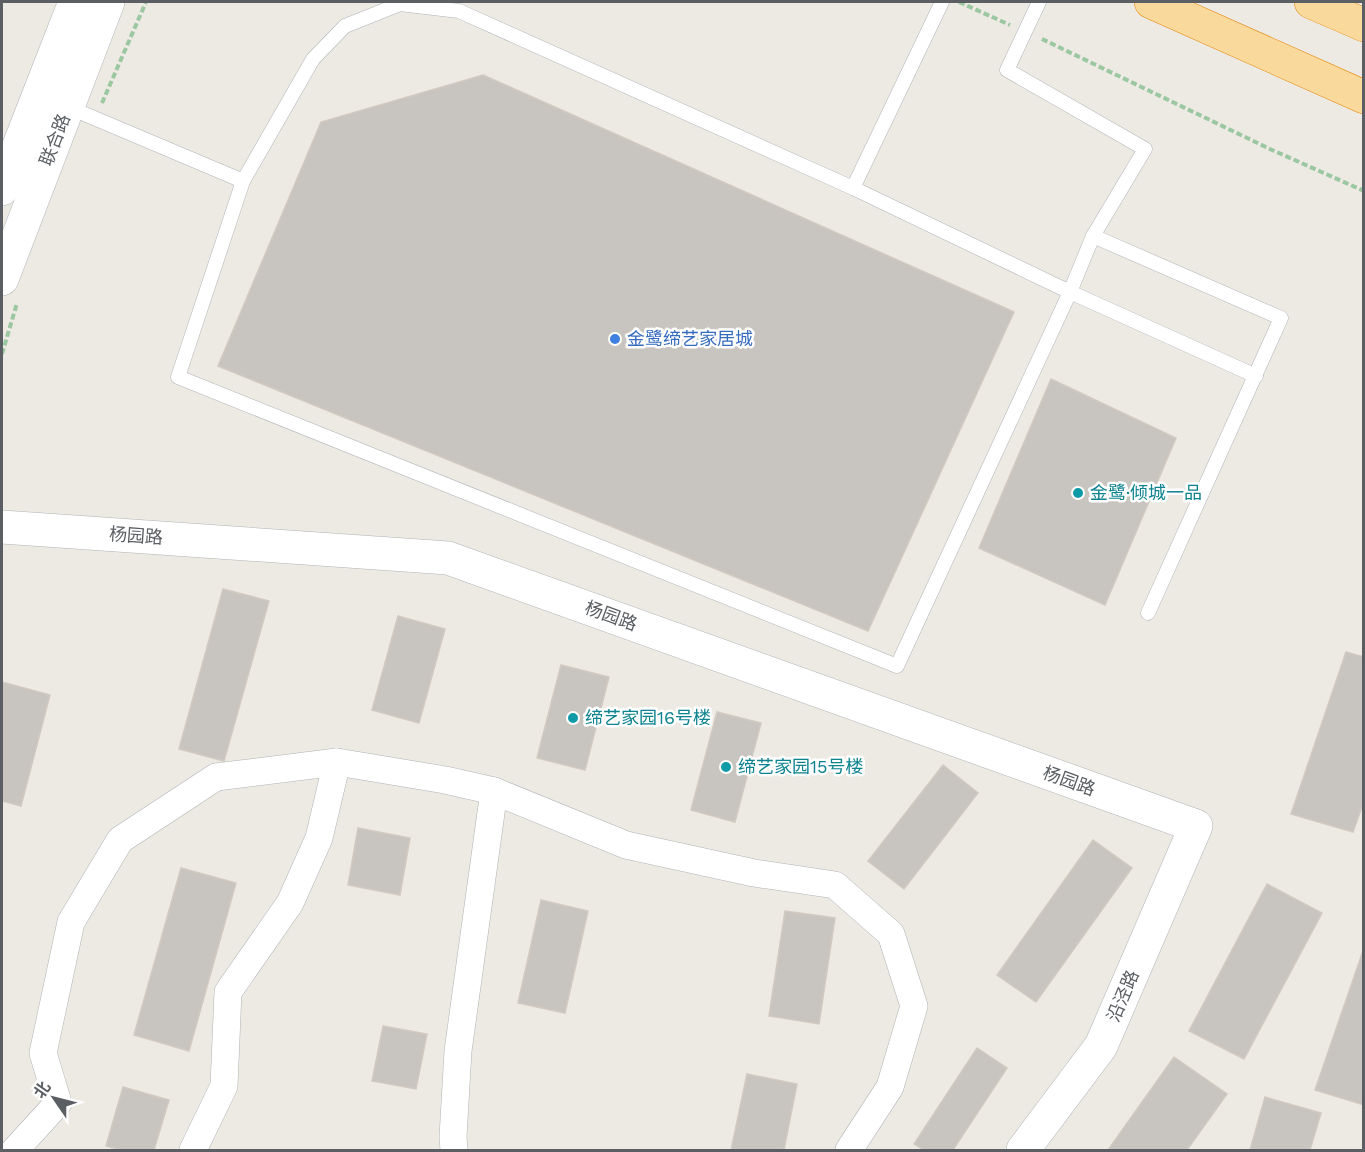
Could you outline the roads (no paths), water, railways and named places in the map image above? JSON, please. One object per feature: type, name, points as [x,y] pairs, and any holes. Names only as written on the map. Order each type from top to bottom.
[{"type":"highway","points":[[1151,2],[1364,97]]},
{"type":"highway","points":[[1311,2],[1364,25]]},
{"type":"street","points":[[2,189],[75,2]]},
{"type":"street","name":"联合路","points":[[2,279],[108,2]]},
{"type":"street","name":"杨园路","points":[[2,527],[448,558],[1196,826]]},
{"type":"street","points":[[193,1150],[224,1086],[228,992],[290,903],[319,838],[337,762]]},
{"type":"street","points":[[15,1150],[58,1103],[43,1053],[71,922],[120,840],[216,777],[337,762],[445,780],[494,791],[626,845],[754,873],[835,885],[891,934],[914,1006],[890,1087],[849,1150]]},
{"type":"street","points":[[454,1150],[458,1051],[494,791]]},
{"type":"street","name":"沿泾路","points":[[1023,1150],[1101,1046],[1196,826]]},
{"type":"lane","points":[[853,188],[942,2]]},
{"type":"lane","points":[[1040,2],[1007,70],[1145,149],[1093,236],[1070,292],[897,666],[178,377],[243,181],[313,59],[345,26],[400,4],[459,11],[853,188],[1070,292],[1256,376]]},
{"type":"lane","points":[[68,107],[243,181]]},
{"type":"lane","points":[[1093,236],[1281,318],[1148,613]]},
{"type":"place","name":"金鹭缔艺家居城","points":[[615,339]]},
{"type":"place","name":"金鹭·倾城一品","points":[[1078,493]]},
{"type":"place","name":"缔艺家园16号楼","points":[[573,718]]},
{"type":"place","name":"缔艺家园15号楼","points":[[726,767]]}]
